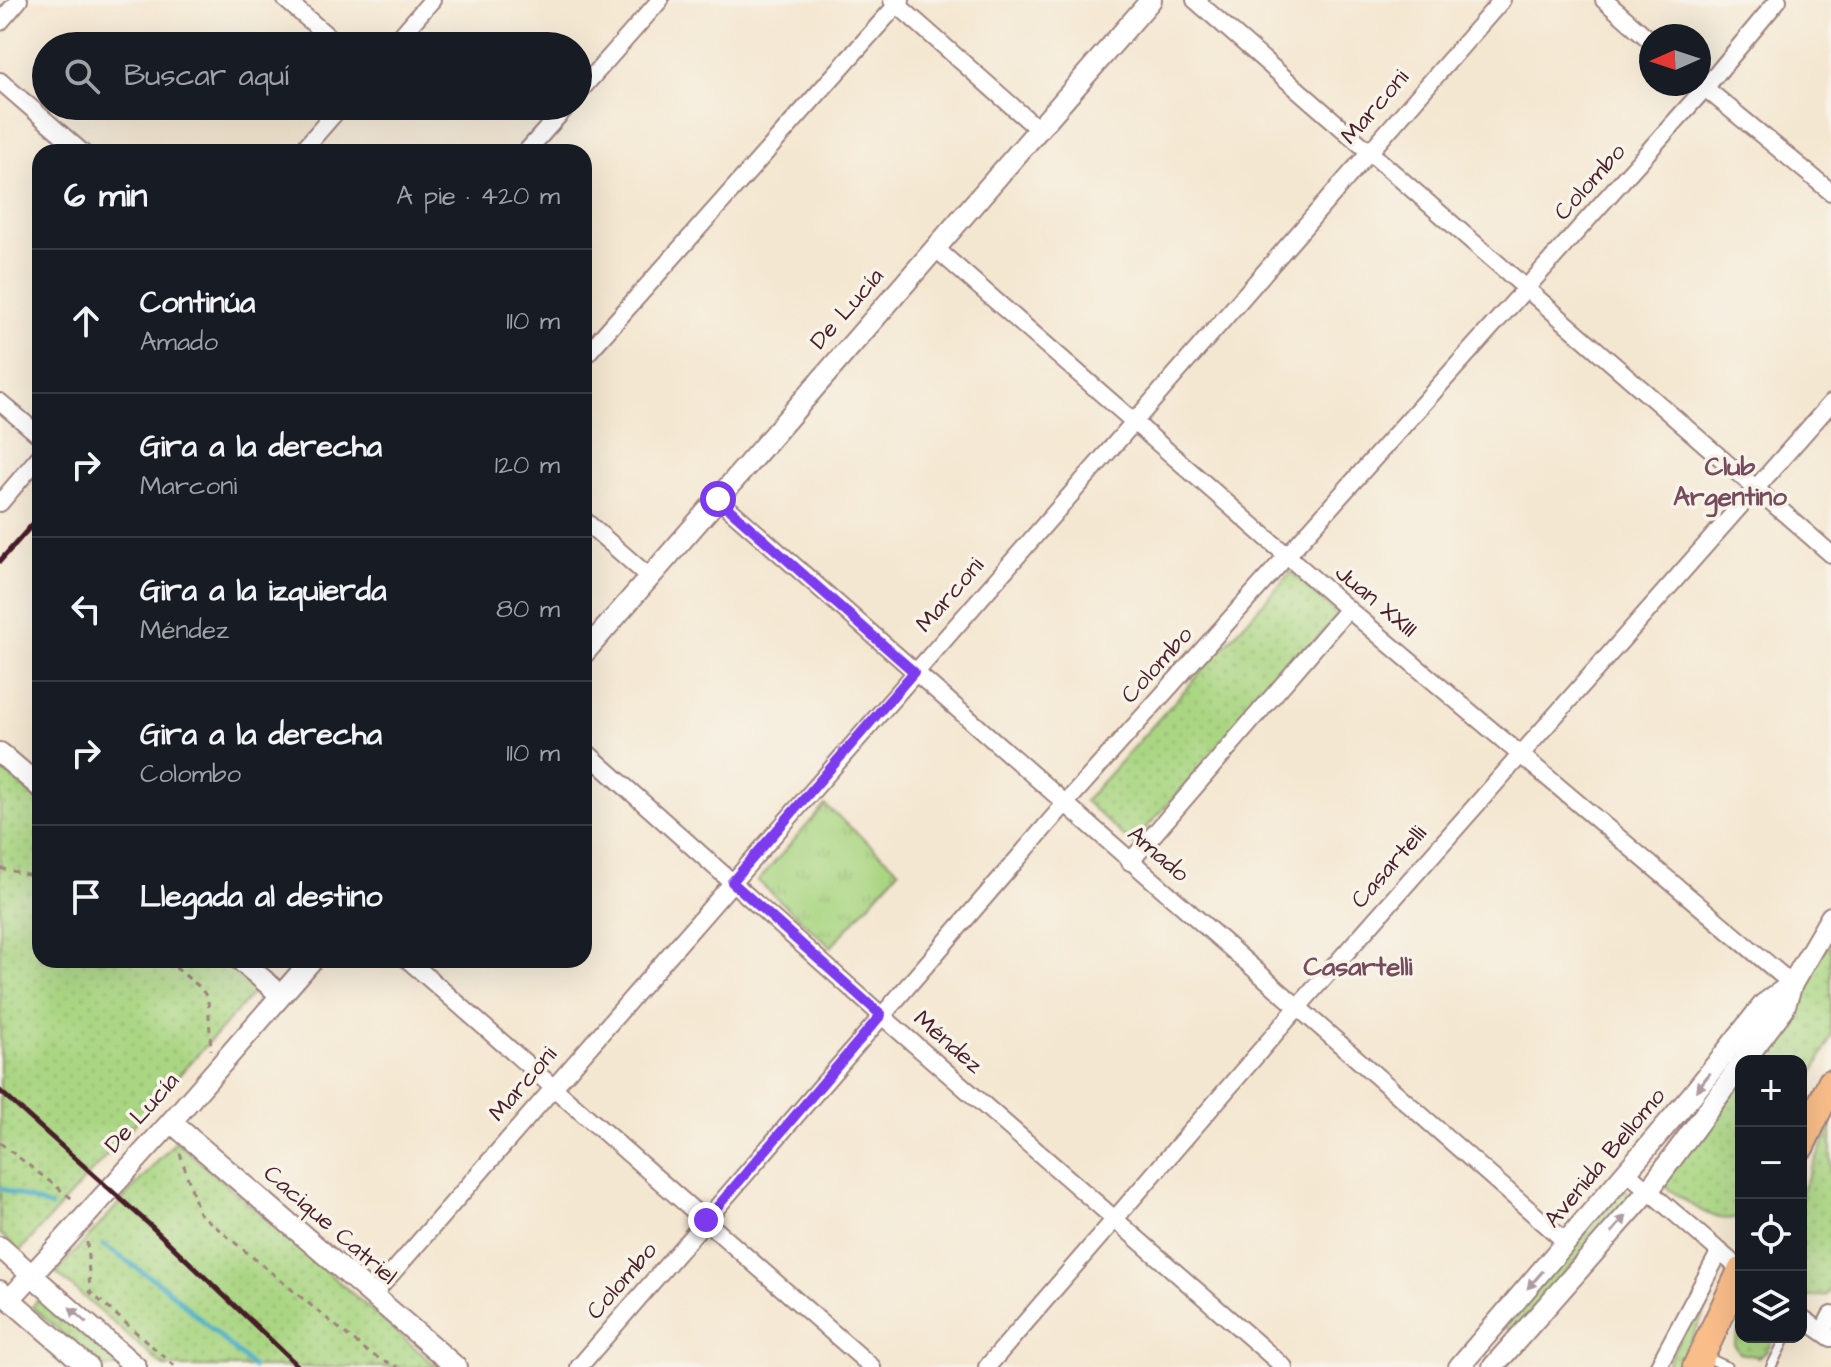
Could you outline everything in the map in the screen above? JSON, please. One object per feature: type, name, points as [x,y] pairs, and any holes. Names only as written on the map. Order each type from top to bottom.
[{"type":"highway","points":[[1807,1133],[1831,1083]]},
{"type":"highway","points":[[1699,1361],[1735,1284]]},
{"type":"street","points":[[0,22],[19,0]]},
{"type":"street","points":[[286,0],[323,32]]},
{"type":"street","points":[[404,32],[432,0]]},
{"type":"street","points":[[592,77],[660,0]]},
{"type":"street","name":"De Lucía","points":[[592,644],[1151,0]]},
{"type":"street","points":[[1195,0],[1831,554]]},
{"type":"street","name":"Marconi","points":[[372,1296],[1502,0]]},
{"type":"street","points":[[1604,0],[1639,31]]},
{"type":"street","name":"Colombo","points":[[1711,76],[1778,0]]},
{"type":"street","points":[[592,348],[897,1],[1038,129]]},
{"type":"street","points":[[0,81],[32,109]]},
{"type":"street","points":[[1711,93],[1831,192]]},
{"type":"street","name":"Colombo","points":[[579,1367],[1064,805],[1525,290],[1693,96]]},
{"type":"street","points":[[45,120],[73,144]]},
{"type":"street","points":[[308,144],[329,120]]},
{"type":"street","points":[[533,144],[555,120]]},
{"type":"street","name":"Juan XXIII","points":[[934,247],[1286,556],[1792,984]]},
{"type":"street","points":[[0,402],[32,429]]},
{"type":"street","name":"Casartelli","points":[[987,1367],[1298,1007],[1831,403]]},
{"type":"street","points":[[0,503],[32,465]]},
{"type":"street","name":"Amado","points":[[718,499],[1567,1243]]},
{"type":"street","points":[[592,527],[649,577]]},
{"type":"street","points":[[1130,862],[1348,609]]},
{"type":"street","points":[[0,753],[32,780]]},
{"type":"street","name":"Méndez","points":[[592,757],[1284,1367]]},
{"type":"street","name":"Avenida Bellomo","points":[[1749,1055],[1784,1008],[1792,984],[1831,917]]},
{"type":"street","points":[[249,968],[281,995]]},
{"type":"street","name":"De Lucía","points":[[3,1300],[32,1275],[305,968]]},
{"type":"street","points":[[417,968],[872,1367]]},
{"type":"street","name":"Avenida Bellomo","points":[[1459,1367],[1692,1095],[1764,1004],[1792,984]]},
{"type":"street","name":"Avenida Bellomo","points":[[1493,1367],[1648,1191],[1735,1074]]},
{"type":"street","name":"Cacique Catriel","points":[[171,1122],[456,1367]]},
{"type":"street","points":[[1627,1172],[1735,1265]]},
{"type":"street","points":[[0,1247],[136,1367]]},
{"type":"street","points":[[1658,1367],[1720,1251]]},
{"type":"street","points":[[3,1300],[88,1367]]},
{"type":"street","points":[[1807,1321],[1827,1335],[1831,1315]]},
{"type":"street","points":[[1489,1333],[1508,1350]]},
{"type":"lane","points":[[1771,1367],[1783,1343]]},
{"type":"lane","points":[[1699,1361],[1728,1367]]},
{"type":"path","points":[[0,868],[32,876]]},
{"type":"path","points":[[176,968],[201,988],[208,999],[212,1074]]},
{"type":"path","points":[[171,1122],[199,1213],[370,1354],[398,1367]]},
{"type":"path","points":[[0,1143],[79,1204],[85,1215],[90,1292],[176,1367]]},
{"type":"green space","points":[[1291,572],[1338,615],[1132,844],[1085,801]]},
{"type":"green space","points":[[0,766],[32,794],[32,968],[231,968],[256,990],[20,1251],[0,1234]]},
{"type":"green space","points":[[825,805],[899,870],[831,947],[758,881]]},
{"type":"green space","points":[[1831,938],[1831,1037],[1807,1087],[1807,1055],[1763,1055]]},
{"type":"green space","points":[[1735,1090],[1735,1217],[1723,1219],[1703,1211],[1665,1187],[1667,1174]]},
{"type":"green space","points":[[1831,1126],[1831,1287],[1827,1295],[1807,1297],[1807,1199],[1807,1179]]},
{"type":"green space","points":[[176,1141],[437,1367],[164,1367],[56,1273]]},
{"type":"green space","points":[[1624,1188],[1632,1196],[1513,1333],[1505,1326]]},
{"type":"green space","points":[[1707,1288],[1711,1299],[1678,1367],[1665,1367]]},
{"type":"green space","points":[[40,1297],[121,1367],[102,1367],[32,1307]]},
{"type":"green space","points":[[1735,1341],[1771,1343],[1767,1351],[1758,1357],[1740,1353]]},
{"type":"waterway","points":[[0,1188],[51,1207]]},
{"type":"waterway","points":[[103,1245],[165,1287],[253,1367]]},
{"type":"railway","points":[[0,561],[32,525]]},
{"type":"railway","points":[[0,1091],[151,1226],[299,1367]]},
{"type":"district","name":"Club Argentino","points":[[1730,482]]},
{"type":"district","name":"Casartelli","points":[[1358,967]]},
{"type":"route","points":[[706,1220],[881,1015],[732,882],[914,672],[718,499]]}]
